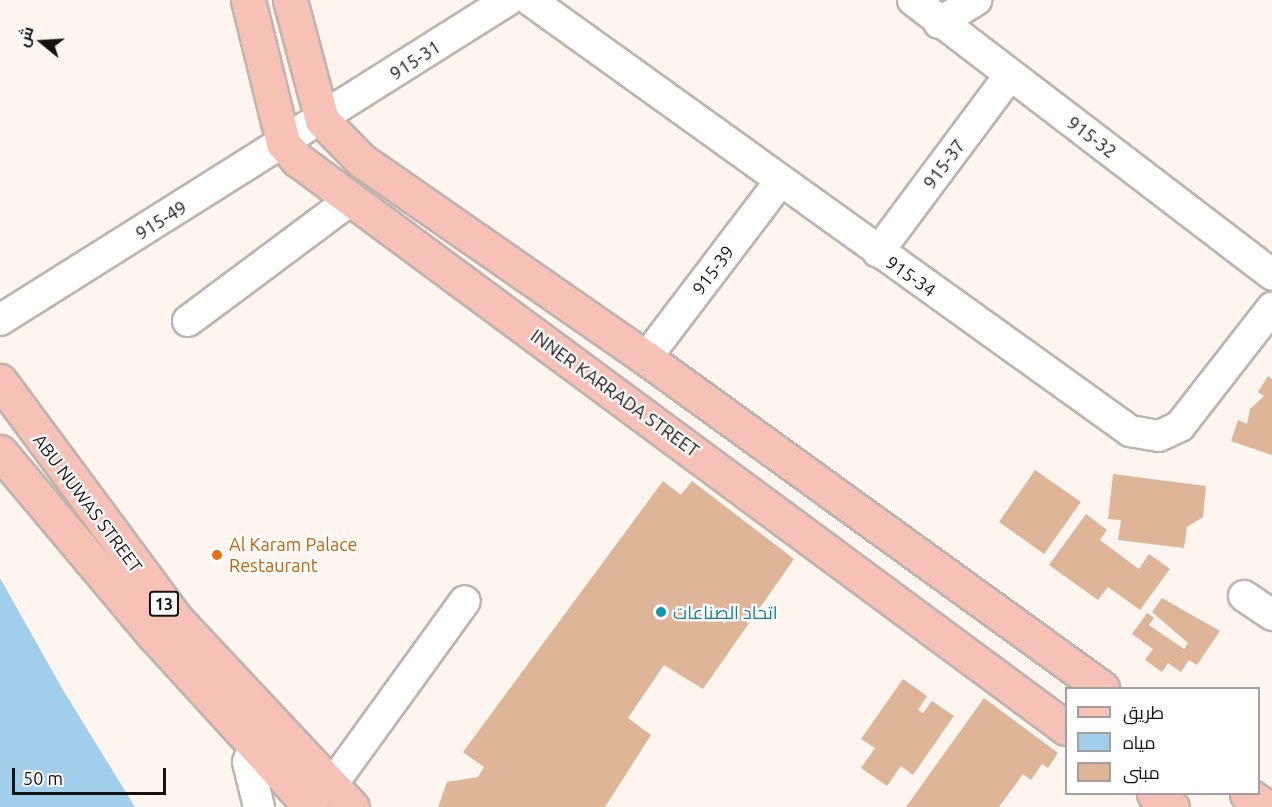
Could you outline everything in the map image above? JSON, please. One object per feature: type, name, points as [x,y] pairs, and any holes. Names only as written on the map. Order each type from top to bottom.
[{"type":"main road","points":[[248,0],[283,143]]},
{"type":"main road","points":[[290,0],[322,120],[361,160],[646,358],[1101,687]]},
{"type":"main road","name":"INNER KARRADA STREET","points":[[283,143],[349,201],[1065,727]]},
{"type":"main road","name":"ABU NUWAS STREET","points":[[0,381],[177,620],[331,800]]},
{"type":"main road","name":"ABU NUWAS STREET","points":[[0,452],[254,746],[331,800]]},
{"type":"main road","points":[[1155,795],[1172,807]]},
{"type":"main road","points":[[1248,795],[1266,807]]},
{"type":"street","name":"915-31","points":[[322,120],[508,0]]},
{"type":"street","name":"915-34","points":[[530,0],[779,183],[1130,431],[1159,436],[1180,426],[1272,308]]},
{"type":"street","name":"915-32","points":[[913,0],[939,23],[1272,274]]},
{"type":"street","points":[[939,23],[976,0]]},
{"type":"street","name":"915-37","points":[[878,252],[1010,75]]},
{"type":"street","name":"915-49","points":[[0,320],[322,120]]},
{"type":"street","name":"915-39","points":[[646,358],[779,183]]},
{"type":"street","points":[[188,321],[349,201]]},
{"type":"street","points":[[1244,596],[1272,615]]},
{"type":"street","points":[[331,800],[465,601]]},
{"type":"street","points":[[254,746],[248,762],[260,807]]},
{"type":"water","points":[[0,578],[63,690],[135,807],[0,807]]},
{"type":"building","points":[[1268,376],[1272,379],[1272,455],[1231,441],[1238,420],[1247,424],[1250,409],[1264,396],[1258,392]]},
{"type":"building","points":[[1035,470],[1081,502],[1044,554],[999,522]]},
{"type":"building","points":[[1113,474],[1206,486],[1203,517],[1187,527],[1184,548],[1118,540],[1121,520],[1108,519]]},
{"type":"building","name":"اتحاد الصناعات","points":[[663,481],[681,495],[692,481],[794,559],[703,689],[664,665],[628,718],[651,735],[605,807],[438,807],[447,782],[478,777],[484,767],[463,752]]},
{"type":"building","points":[[1086,514],[1107,530],[1100,540],[1139,569],[1149,554],[1170,569],[1140,610],[1108,587],[1098,600],[1049,565]]},
{"type":"building","points":[[1162,598],[1220,631],[1197,665],[1189,660],[1181,672],[1168,663],[1162,672],[1145,660],[1153,649],[1132,634],[1147,613],[1154,618],[1149,625],[1184,649],[1188,643],[1152,612]]},
{"type":"building","points":[[903,679],[927,696],[918,710],[923,713],[932,701],[954,716],[913,775],[901,766],[887,786],[861,768],[875,748],[861,739]]},
{"type":"building","points":[[984,698],[1058,753],[1048,768],[1042,764],[1031,780],[1023,774],[999,807],[906,807]]},
{"type":"place","name":"Al Karam Palace Restaurant","points":[[217,555]]},
{"type":"place","name":"اتحاد الصناعات","points":[[661,612]]}]
